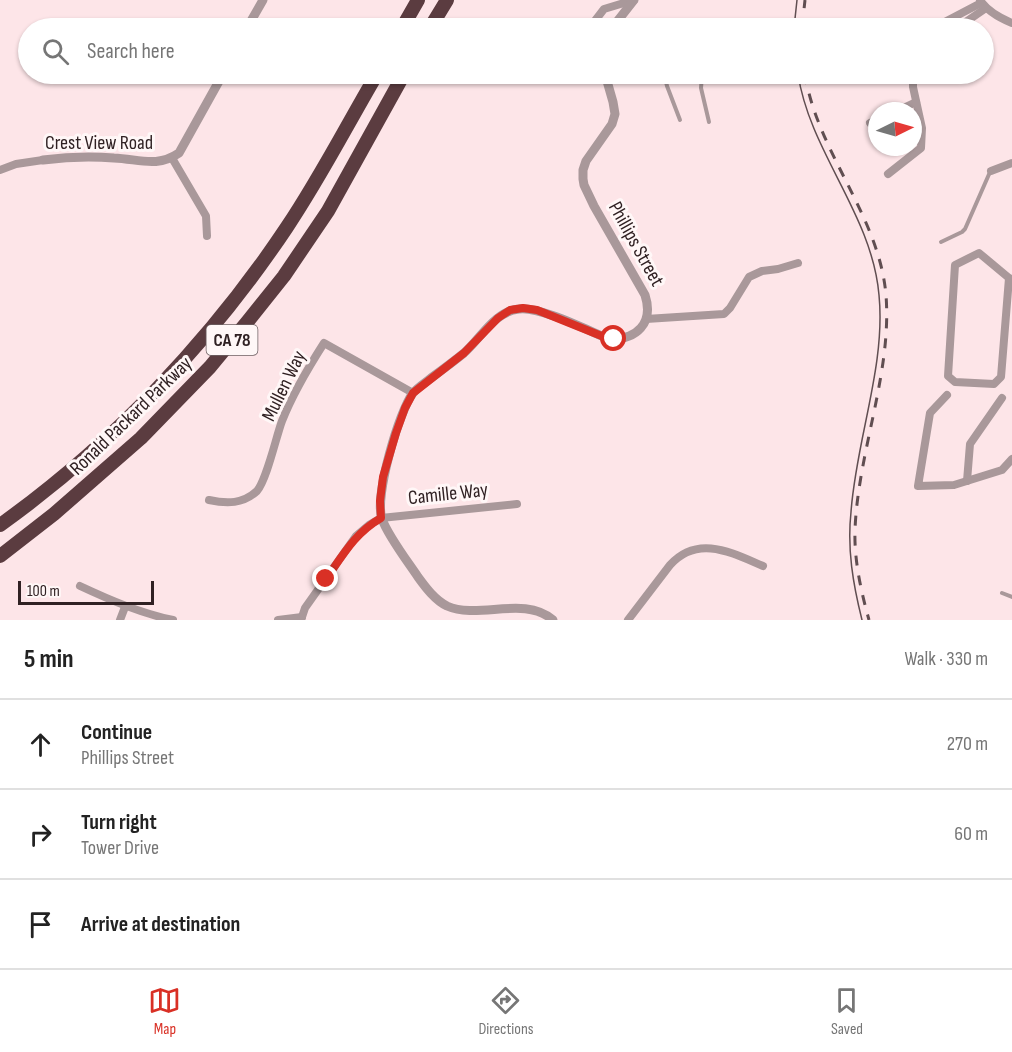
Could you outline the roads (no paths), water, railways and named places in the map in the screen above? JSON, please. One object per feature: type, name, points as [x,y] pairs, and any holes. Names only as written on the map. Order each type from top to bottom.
[{"type":"highway","points":[[408,18],[418,0]]},
{"type":"highway","points":[[436,18],[446,3]]},
{"type":"highway","name":"Ronald Packard Parkway","points":[[0,525],[84,458],[200,341],[287,227],[316,182],[370,84]]},
{"type":"highway","name":"Ronald Packard Parkway","points":[[0,556],[54,514],[141,438],[202,376],[249,321],[284,276],[328,211],[398,84]]},
{"type":"street","points":[[253,18],[263,0]]},
{"type":"street","points":[[597,18],[604,9],[634,0]]},
{"type":"street","points":[[621,18],[634,0]]},
{"type":"street","points":[[982,4],[1012,23]]},
{"type":"street","points":[[953,18],[982,4]]},
{"type":"street","points":[[967,18],[982,4]]},
{"type":"street","name":"Crest View Road","points":[[0,170],[65,157],[115,158],[154,163],[172,158],[179,153],[217,84]]},
{"type":"street","name":"Phillips Street","points":[[381,518],[380,501],[383,477],[396,433],[413,393],[464,353],[498,318],[510,310],[523,308],[537,310],[609,339],[622,339],[633,335],[646,319],[648,306],[645,295],[594,206],[583,179],[582,170],[586,161],[612,124],[615,114],[608,84]]},
{"type":"street","points":[[913,84],[916,102]]},
{"type":"street","points":[[888,174],[911,156]]},
{"type":"street","points":[[172,158],[206,216],[207,236]]},
{"type":"street","points":[[991,171],[1012,163]]},
{"type":"street","points":[[979,253],[1011,279],[1002,376],[994,384],[955,382],[948,376],[955,265],[979,253]]},
{"type":"street","points":[[646,319],[724,314],[749,276],[798,263]]},
{"type":"street","name":"Mullen Way","points":[[209,500],[224,504],[243,501],[258,490],[294,393],[324,343],[413,393]]},
{"type":"street","points":[[947,395],[930,413],[918,486],[954,485],[1002,470],[1012,459]]},
{"type":"street","points":[[967,481],[970,444],[1002,398]]},
{"type":"street","name":"Camille Way","points":[[381,518],[517,504]]},
{"type":"street","points":[[278,620],[301,619],[306,608],[357,536],[381,518],[419,578],[434,597],[447,606],[464,610],[537,610],[553,620]]},
{"type":"street","points":[[628,620],[674,560],[689,551],[722,549],[763,566]]},
{"type":"street","points":[[80,585],[125,607],[173,620]]},
{"type":"street","points":[[120,620],[125,607]]},
{"type":"lane","points":[[666,84],[680,120]]},
{"type":"lane","points":[[701,84],[709,122]]},
{"type":"lane","points":[[941,242],[965,229],[991,171]]},
{"type":"lane","points":[[1002,593],[1012,597]]},
{"type":"tram line","points":[[795,18],[797,0]]},
{"type":"tram line","points":[[800,84],[815,130],[865,237],[874,265],[879,295],[880,322],[875,376],[858,458],[850,526],[852,566],[862,620]]},
{"type":"railway","points":[[803,18],[805,0]]},
{"type":"railway","points":[[807,84],[822,130],[872,238],[881,266],[886,295],[887,325],[884,354],[857,500],[855,530],[859,575],[869,620]]}]
